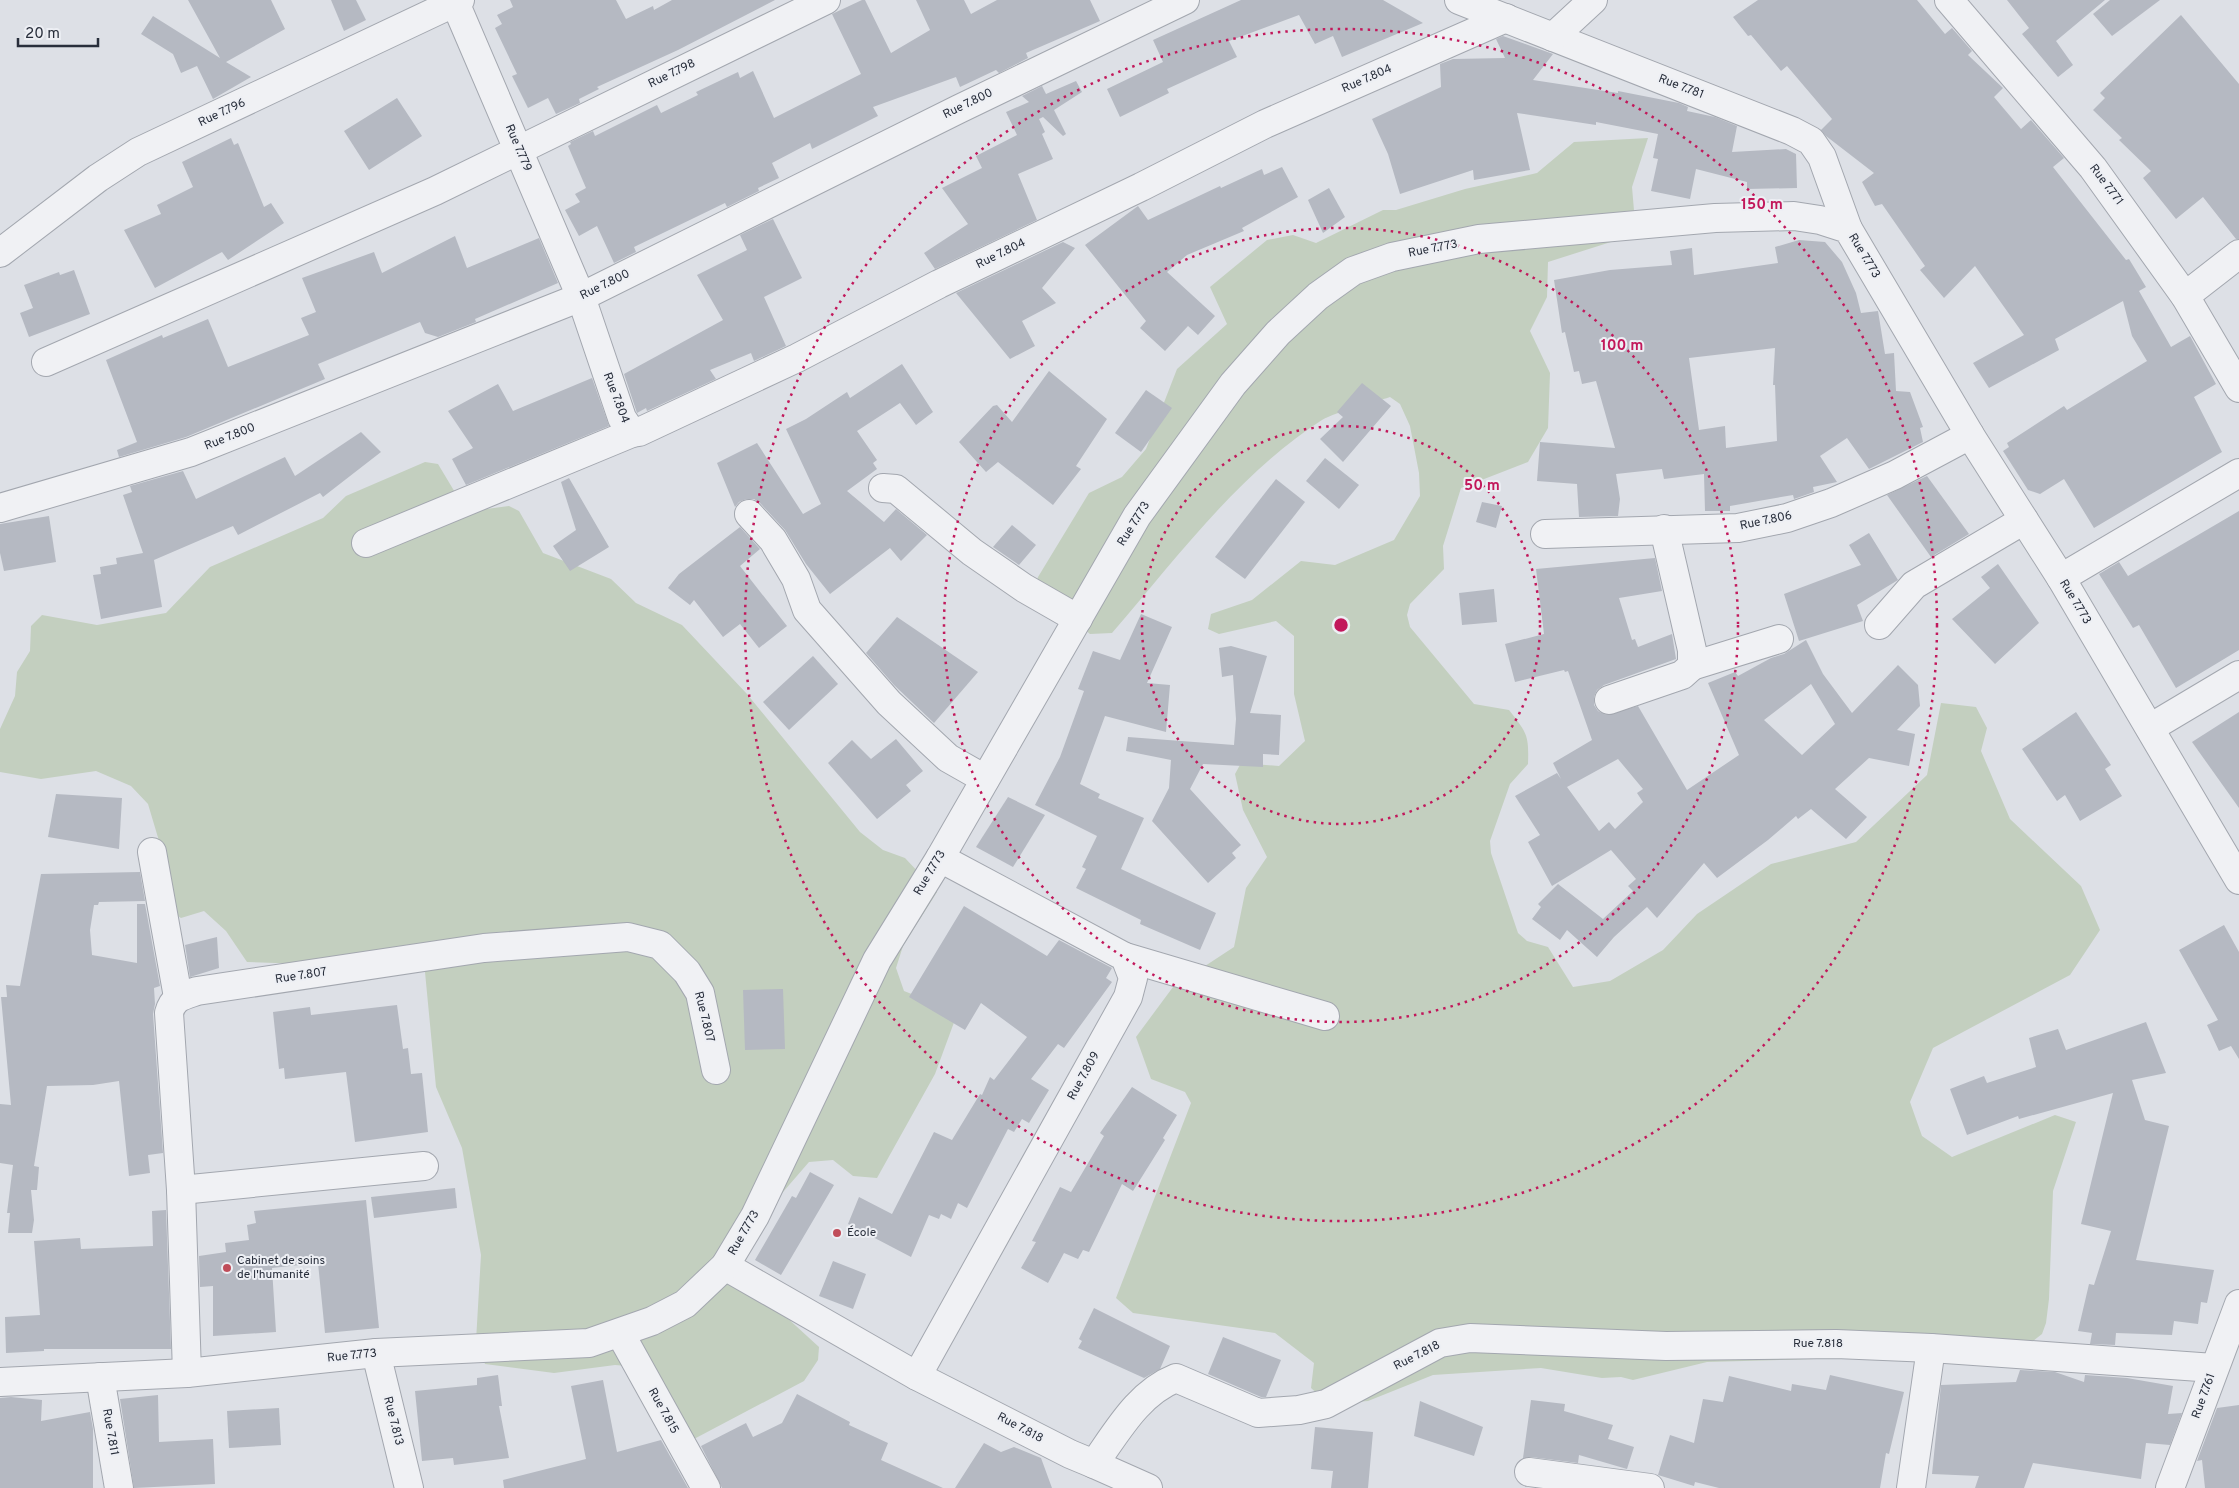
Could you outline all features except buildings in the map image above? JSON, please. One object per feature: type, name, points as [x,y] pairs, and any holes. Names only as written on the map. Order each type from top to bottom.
[{"type":"street","name":"Rue 7.798","points":[[46,362],[435,191],[518,148],[826,0]]},
{"type":"street","name":"Rue 7.800","points":[[0,508],[191,452],[581,297],[958,109],[1185,0]]},
{"type":"street","name":"Rue 7.781","points":[[1460,0],[1792,131],[1811,141],[1822,157],[1848,229]]},
{"type":"street","points":[[1553,37],[1593,0]]},
{"type":"street","name":"Rue 7.771","points":[[1949,0],[2093,168],[2185,296],[2239,388]]},
{"type":"street","name":"Rue 7.779","points":[[456,1],[581,297]]},
{"type":"street","name":"Rue 7.796","points":[[0,253],[98,178],[138,152],[456,1]]},
{"type":"street","name":"Rue 7.804","points":[[581,297],[622,418],[632,433],[640,432],[797,358],[939,284],[1141,187],[1264,124],[1506,18]]},
{"type":"street","name":"Rue 7.773","points":[[0,1382],[187,1373],[376,1353],[589,1343],[620,1334],[685,1304],[725,1266],[754,1216],[877,960],[940,858],[1138,516],[1233,384],[1278,333],[1318,296],[1354,271],[1392,257],[1479,239],[1715,218],[1794,216],[1820,220],[1848,229],[1970,435],[2061,578],[2239,880]]},
{"type":"street","points":[[2185,296],[2239,254]]},
{"type":"street","points":[[366,544],[632,433]]},
{"type":"street","name":"Rue 7.806","points":[[1545,534],[1738,528],[1787,518],[1831,503],[1895,475],[1970,435]]},
{"type":"street","points":[[2061,578],[2239,473]]},
{"type":"street","points":[[883,488],[896,489],[972,552],[1024,588],[1078,619]]},
{"type":"street","points":[[749,514],[772,540],[796,579],[807,610],[882,696],[948,758],[985,779]]},
{"type":"street","points":[[1879,625],[1914,585],[2024,520]]},
{"type":"street","points":[[1664,529],[1692,650],[1692,666]]},
{"type":"street","points":[[1609,700],[1682,675],[1692,666],[1779,640]]},
{"type":"street","points":[[2150,728],[2239,675]]},
{"type":"street","points":[[152,852],[178,997],[171,1003],[169,1013],[181,1190],[187,1373]]},
{"type":"street","points":[[940,858],[1125,957],[1325,1016]]},
{"type":"street","name":"Rue 7.807","points":[[178,997],[198,991],[484,948],[628,936],[660,945],[687,972],[700,993],[716,1070]]},
{"type":"street","name":"Rue 7.809","points":[[917,1376],[1128,997],[1133,978],[1125,957]]},
{"type":"street","points":[[181,1190],[424,1166]]},
{"type":"street","name":"Rue 7.818","points":[[725,1266],[917,1376],[1061,1450],[1094,1464],[1140,1402],[1159,1384],[1176,1378],[1258,1413],[1279,1412],[1326,1404],[1440,1343],[1470,1338],[1666,1346],[1836,1344],[2225,1359]]},
{"type":"street","name":"Rue 7.761","points":[[2170,1488],[2225,1359],[2239,1304]]},
{"type":"street","name":"Rue 7.815","points":[[620,1334],[706,1488]]},
{"type":"street","points":[[1911,1488],[1931,1348]]},
{"type":"street","name":"Rue 7.813","points":[[376,1353],[410,1488]]},
{"type":"street","name":"Rue 7.811","points":[[100,1377],[120,1488]]},
{"type":"street","points":[[1094,1464],[1148,1488]]},
{"type":"street","points":[[1529,1472],[1650,1488]]},
{"type":"green space","points":[[1648,138],[1632,187],[1636,234],[1548,262],[1547,297],[1530,331],[1550,373],[1548,428],[1528,462],[1461,488],[1443,546],[1444,569],[1410,604],[1407,615],[1410,627],[1474,704],[1509,710],[1526,735],[1528,764],[1510,784],[1490,841],[1491,853],[1518,933],[1527,941],[1548,947],[1573,987],[1610,981],[1663,950],[1697,914],[1771,864],[1856,842],[1927,775],[1941,703],[1976,707],[1987,728],[1981,751],[2010,819],[2081,886],[2100,930],[2070,975],[1933,1048],[1910,1102],[1922,1136],[1952,1157],[2055,1115],[2076,1122],[2053,1191],[2049,1299],[2046,1323],[2042,1334],[2033,1341],[1928,1341],[1885,1357],[1707,1362],[1633,1380],[1621,1377],[1602,1378],[1541,1368],[1433,1375],[1368,1401],[1356,1402],[1320,1396],[1311,1388],[1314,1363],[1275,1333],[1133,1313],[1116,1298],[1191,1103],[1185,1092],[1151,1079],[1136,1037],[1173,987],[1234,947],[1246,888],[1267,857],[1243,810],[1235,774],[1241,763],[1279,766],[1305,741],[1294,694],[1294,636],[1276,621],[1219,634],[1208,629],[1211,614],[1252,600],[1301,561],[1335,565],[1394,540],[1420,496],[1419,473],[1410,426],[1400,404],[1390,397],[1346,410],[1322,420],[1292,442],[1236,491],[1185,547],[1112,633],[1090,634],[1034,589],[1038,577],[1089,493],[1122,477],[1146,449],[1177,369],[1227,324],[1210,287],[1267,240],[1293,235],[1316,243],[1383,210],[1396,210],[1465,189],[1537,173],[1574,142]]},
{"type":"green space","points":[[425,462],[438,464],[462,504],[486,509],[509,506],[519,511],[543,553],[611,579],[636,603],[682,625],[747,694],[860,832],[883,850],[905,858],[937,892],[903,946],[896,968],[904,991],[947,1008],[956,1017],[935,1074],[877,1178],[853,1176],[833,1160],[809,1162],[777,1199],[743,1266],[784,1315],[819,1347],[818,1360],[804,1381],[694,1439],[652,1368],[615,1365],[554,1373],[485,1364],[476,1341],[481,1255],[462,1148],[436,1087],[423,951],[334,965],[247,962],[226,931],[204,911],[181,918],[170,911],[162,851],[148,804],[131,786],[96,771],[41,779],[0,772],[0,729],[15,696],[17,672],[30,651],[31,626],[42,615],[97,625],[166,613],[210,567],[323,518],[346,496]]},
{"type":"place","name":"École","points":[[837,1233]]},
{"type":"place","name":"Cabinet de soins de l'humanité","points":[[227,1268]]}]
